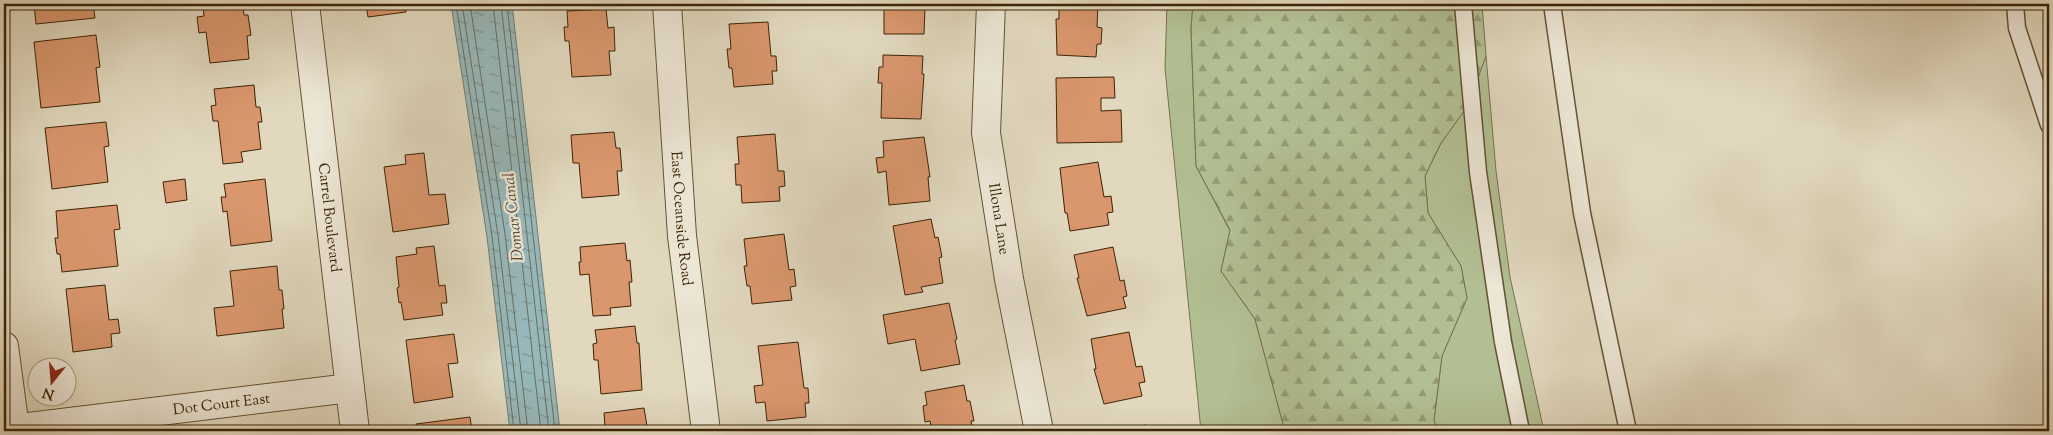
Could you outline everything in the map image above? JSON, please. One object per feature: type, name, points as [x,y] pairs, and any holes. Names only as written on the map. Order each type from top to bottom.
[{"type":"street","name":"Carrel Boulevard","points":[[304,4],[355,431]]},
{"type":"street","name":"East Oceanside Road","points":[[667,4],[682,236],[706,431]]},
{"type":"street","name":"Illona Lane","points":[[991,4],[986,133],[1009,279],[1039,431]]},
{"type":"street","points":[[4,346],[9,430]]},
{"type":"street","name":"Dot Court East","points":[[9,430],[350,388]]},
{"type":"lane","points":[[1463,4],[1478,172],[1503,342],[1521,431]]},
{"type":"lane","points":[[1552,4],[1582,213],[1628,431]]},
{"type":"lane","points":[[2014,4],[2017,28],[2049,125]]},
{"type":"green space","points":[[1167,4],[1193,4],[1191,29],[1196,166],[1230,231],[1221,271],[1255,319],[1283,424],[1283,431],[1201,431],[1165,68]]},
{"type":"green space","points":[[1193,4],[1482,4],[1486,56],[1467,107],[1441,143],[1425,176],[1428,213],[1461,266],[1467,298],[1442,356],[1434,420],[1437,431],[1283,431],[1283,424],[1255,319],[1221,271],[1230,230],[1196,166],[1191,29]]},
{"type":"green space","points":[[1486,56],[1496,171],[1510,277],[1544,431],[1437,431],[1434,420],[1442,356],[1467,298],[1461,266],[1428,213],[1425,176],[1441,143],[1467,107]]},
{"type":"water","name":"Domar Canal","points":[[451,4],[512,4],[560,431],[510,431],[487,237]]},
{"type":"building","points":[[34,4],[93,4],[95,18],[36,24]]},
{"type":"building","points":[[203,4],[243,4],[244,15],[248,15],[251,35],[247,36],[249,59],[210,63],[206,32],[199,33],[197,17],[204,16]]},
{"type":"building","points":[[366,4],[405,4],[406,12],[368,17]]},
{"type":"building","points":[[884,4],[930,4],[930,8],[925,8],[924,34],[884,34]]},
{"type":"building","points":[[1059,4],[1098,4],[1097,27],[1102,28],[1101,44],[1097,44],[1096,57],[1057,55],[1056,19],[1059,19]]},
{"type":"building","points":[[606,9],[608,28],[614,27],[615,51],[609,51],[611,75],[572,77],[569,41],[565,41],[564,27],[568,27],[567,11]]},
{"type":"building","points":[[768,22],[771,56],[776,56],[777,71],[772,71],[773,84],[734,87],[727,49],[731,49],[729,24]]},
{"type":"building","points":[[96,35],[100,67],[96,68],[100,102],[41,108],[34,42]]},
{"type":"building","points":[[883,55],[923,56],[922,74],[924,74],[921,119],[881,118],[882,83],[878,83],[879,67],[883,67]]},
{"type":"building","points":[[1114,77],[1115,98],[1101,98],[1101,111],[1121,110],[1122,142],[1057,143],[1056,78]]},
{"type":"building","points":[[254,85],[256,107],[260,107],[262,122],[258,122],[261,149],[241,152],[243,162],[223,164],[218,121],[213,121],[211,106],[216,105],[214,89]]},
{"type":"building","points":[[106,122],[109,146],[104,147],[108,182],[52,189],[45,128]]},
{"type":"building","points":[[614,132],[616,148],[620,148],[622,171],[617,171],[619,195],[582,198],[579,163],[573,163],[571,135]]},
{"type":"building","points":[[775,134],[778,171],[784,171],[785,186],[779,187],[780,201],[742,203],[741,185],[736,185],[735,164],[739,164],[737,137]]},
{"type":"building","points":[[924,137],[930,177],[928,177],[930,201],[889,205],[886,171],[878,173],[876,158],[884,157],[883,141]]},
{"type":"building","points":[[424,153],[429,195],[445,194],[449,224],[393,232],[384,167],[406,164],[405,155]]},
{"type":"building","points":[[1098,162],[1104,197],[1111,196],[1113,212],[1107,213],[1109,225],[1070,231],[1067,213],[1065,213],[1060,168]]},
{"type":"building","points":[[185,179],[187,200],[166,203],[163,182]]},
{"type":"building","points":[[265,179],[272,241],[231,246],[227,211],[223,212],[221,197],[226,197],[224,184]]},
{"type":"building","points":[[117,205],[120,229],[114,230],[118,266],[62,272],[60,254],[57,254],[55,238],[58,238],[56,211]]},
{"type":"building","points":[[931,219],[935,238],[938,237],[942,257],[939,258],[943,283],[921,287],[923,292],[905,295],[893,226]]},
{"type":"building","points":[[784,234],[789,270],[794,269],[796,286],[790,287],[792,300],[752,304],[750,286],[747,286],[744,266],[747,266],[744,239]]},
{"type":"building","points":[[625,243],[627,261],[630,260],[632,282],[629,282],[631,306],[610,308],[611,315],[593,316],[589,274],[580,275],[580,247]]},
{"type":"building","points":[[434,246],[439,286],[445,285],[447,303],[441,303],[443,315],[404,320],[397,288],[399,287],[396,257],[417,254],[416,248]]},
{"type":"building","points":[[1113,247],[1120,281],[1124,280],[1127,296],[1123,297],[1126,308],[1087,316],[1077,278],[1079,278],[1074,255]]},
{"type":"building","points":[[277,266],[279,290],[282,290],[284,328],[217,336],[214,308],[234,306],[230,271]]},
{"type":"building","points":[[105,285],[109,320],[118,319],[120,333],[111,334],[112,347],[73,352],[66,289]]},
{"type":"building","points":[[949,303],[960,364],[921,371],[915,339],[888,344],[883,315]]},
{"type":"building","points":[[635,326],[637,343],[639,343],[642,390],[601,394],[598,360],[594,360],[593,344],[597,343],[595,330]]},
{"type":"building","points":[[1129,332],[1136,367],[1142,366],[1145,382],[1139,383],[1142,396],[1104,404],[1094,369],[1096,369],[1091,339]]},
{"type":"building","points":[[454,334],[458,363],[448,364],[453,397],[414,403],[406,340]]},
{"type":"building","points":[[798,342],[804,388],[808,388],[809,403],[805,403],[806,417],[767,421],[765,402],[756,403],[754,386],[763,385],[758,346]]},
{"type":"building","points":[[964,385],[974,421],[971,421],[973,431],[932,431],[930,421],[925,422],[923,406],[927,405],[925,392]]},
{"type":"building","points":[[644,408],[647,426],[650,426],[651,431],[602,431],[601,427],[605,427],[604,413]]},
{"type":"building","points":[[470,417],[472,431],[417,431],[416,424]]},
{"type":"building","points":[[1146,425],[1147,431],[1112,431]]}]
